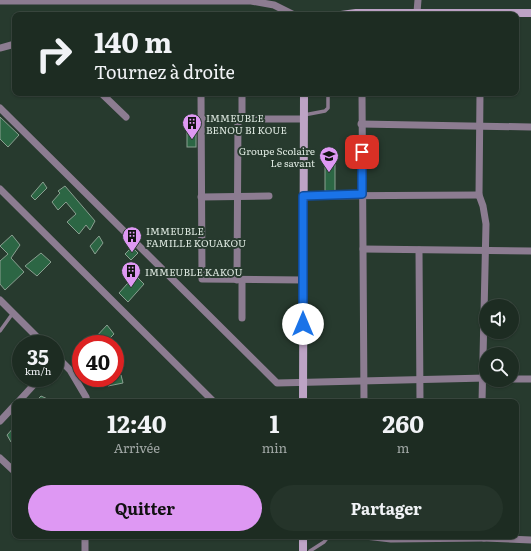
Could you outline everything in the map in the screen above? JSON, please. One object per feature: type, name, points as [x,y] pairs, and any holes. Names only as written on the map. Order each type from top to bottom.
[{"type":"street","points":[[0,1],[251,0],[274,5],[288,12]]},
{"type":"street","points":[[417,12],[418,0]]},
{"type":"street","points":[[519,13],[531,13]]},
{"type":"street","points":[[0,48],[12,45]]},
{"type":"street","points":[[104,96],[126,117]]},
{"type":"street","points":[[201,96],[201,277],[204,280],[303,280]]},
{"type":"street","points":[[242,96],[238,196],[239,280],[242,318]]},
{"type":"street","points":[[303,399],[304,96]]},
{"type":"street","points":[[362,96],[364,399]]},
{"type":"street","points":[[480,96],[478,195],[486,216],[484,347]]},
{"type":"street","points":[[0,108],[277,383],[419,381],[479,378]]},
{"type":"street","points":[[201,119],[304,117]]},
{"type":"street","points":[[361,124],[531,127]]},
{"type":"street","points":[[0,189],[211,399]]},
{"type":"street","points":[[303,196],[362,194],[478,195]]},
{"type":"street","points":[[201,197],[269,196]]},
{"type":"street","points":[[363,249],[531,251]]},
{"type":"street","points":[[419,250],[420,399]]},
{"type":"street","points":[[0,300],[35,335]]},
{"type":"street","points":[[64,365],[70,370],[86,399]]},
{"type":"street","points":[[519,379],[531,379]]},
{"type":"street","points":[[21,399],[32,387]]},
{"type":"street","points":[[482,399],[483,387]]},
{"type":"street","points":[[0,421],[12,408]]},
{"type":"street","points":[[0,458],[12,469]]},
{"type":"street","points":[[85,539],[85,551]]},
{"type":"street","points":[[303,539],[303,551]]},
{"type":"street","points":[[515,539],[531,540]]},
{"type":"lane","points":[[304,117],[325,111],[328,108],[328,96]]},
{"type":"lane","points":[[0,331],[13,313]]},
{"type":"lane","points":[[310,551],[326,539]]},
{"type":"building","points":[[0,117],[19,135],[8,147],[0,139]]},
{"type":"building","name":"IMMEUBLE BENOU BI KOUE","points":[[187,132],[196,132],[196,147],[187,147]]},
{"type":"building","points":[[325,155],[335,155],[335,191],[325,191]]},
{"type":"building","points":[[43,182],[47,188],[35,200],[31,196]]},
{"type":"building","points":[[65,186],[95,221],[90,230],[86,225],[79,234],[67,222],[76,214],[66,202],[58,210],[52,202],[60,193],[58,191]]},
{"type":"building","points":[[12,235],[20,245],[11,258],[24,272],[5,290],[0,284],[0,261],[8,254],[0,246]]},
{"type":"building","points":[[99,236],[103,243],[95,254],[90,246]]},
{"type":"building","name":"IMMEUBLE FAMILLE KOUAKOU","points":[[132,247],[138,253],[131,260],[125,254]]},
{"type":"building","points":[[41,253],[51,262],[37,276],[25,266]]},
{"type":"building","name":"IMMEUBLE KAKOU","points":[[135,275],[144,284],[128,302],[119,293]]},
{"type":"building","points":[[107,325],[114,334],[113,335],[98,335]]},
{"type":"building","points":[[41,396],[48,399],[38,399]]},
{"type":"building","points":[[12,429],[11,442],[7,435]]},
{"type":"place","name":"IMMEUBLE BENOU BI KOUE","points":[[192,140]]},
{"type":"place","name":"Groupe Scolaire Le savant","points":[[329,173]]},
{"type":"place","name":"IMMEUBLE FAMILLE KOUAKOU","points":[[132,253]]},
{"type":"place","name":"IMMEUBLE KAKOU","points":[[131,288]]},
{"type":"route","points":[[303,324],[303,196],[362,194],[362,152]]}]
